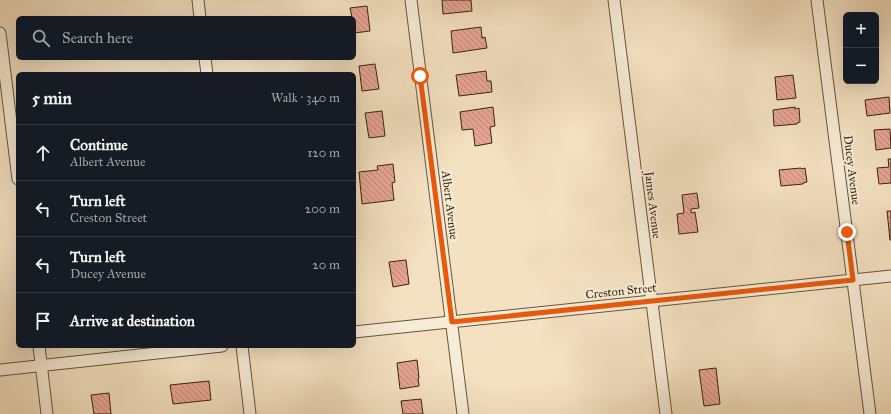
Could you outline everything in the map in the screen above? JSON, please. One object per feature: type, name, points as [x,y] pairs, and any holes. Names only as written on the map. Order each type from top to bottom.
[{"type":"street","points":[[198,0],[200,16]]},
{"type":"street","name":"Albert Avenue","points":[[411,0],[463,414]]},
{"type":"street","name":"James Avenue","points":[[614,0],[666,414]]},
{"type":"street","name":"Ducey Avenue","points":[[817,0],[870,414]]},
{"type":"street","points":[[0,33],[16,163]]},
{"type":"street","points":[[206,60],[207,72]]},
{"type":"street","name":"Creston Street","points":[[356,332],[891,276]]},
{"type":"street","points":[[39,348],[47,414]]},
{"type":"street","points":[[0,370],[204,348]]},
{"type":"street","points":[[242,348],[250,414]]},
{"type":"building","points":[[442,0],[471,0],[472,11],[443,14]]},
{"type":"building","points":[[367,6],[370,31],[356,33],[356,16],[352,16],[350,8]]},
{"type":"building","points":[[481,27],[482,38],[485,37],[487,48],[453,53],[451,31]]},
{"type":"building","points":[[375,64],[379,89],[362,91],[359,66]]},
{"type":"building","points":[[486,71],[487,81],[491,81],[492,92],[459,96],[456,75]]},
{"type":"building","points":[[793,75],[796,98],[777,100],[775,77]]},
{"type":"building","points":[[889,97],[890,113],[867,116],[865,100]]},
{"type":"building","points":[[493,107],[495,126],[490,127],[492,143],[475,146],[473,129],[462,130],[460,112]]},
{"type":"building","points":[[795,107],[795,109],[799,108],[800,122],[797,124],[774,126],[773,110]]},
{"type":"building","points":[[382,111],[385,136],[369,138],[365,113]]},
{"type":"building","points":[[890,129],[891,148],[876,150],[874,130]]},
{"type":"building","points":[[888,159],[891,159],[891,183],[879,184],[877,168],[889,167]]},
{"type":"building","points":[[393,164],[395,182],[392,183],[394,200],[362,204],[359,172],[378,170],[377,166]]},
{"type":"building","points":[[805,168],[807,182],[803,184],[781,186],[779,170]]},
{"type":"building","points":[[697,193],[699,208],[691,209],[691,213],[695,212],[698,232],[679,234],[677,214],[684,213],[682,195]]},
{"type":"building","points":[[887,211],[891,211],[891,240],[890,240]]},
{"type":"building","points":[[406,260],[409,284],[393,287],[389,262]]},
{"type":"building","points":[[417,360],[419,386],[400,389],[397,363]]},
{"type":"building","points":[[716,368],[720,404],[704,406],[699,370]]},
{"type":"building","points":[[209,381],[211,400],[173,404],[170,385]]},
{"type":"building","points":[[109,393],[111,414],[94,414],[91,395]]},
{"type":"building","points":[[421,399],[423,414],[403,414],[401,401]]},
{"type":"route","points":[[420,76],[452,322],[853,280],[847,232]]}]
